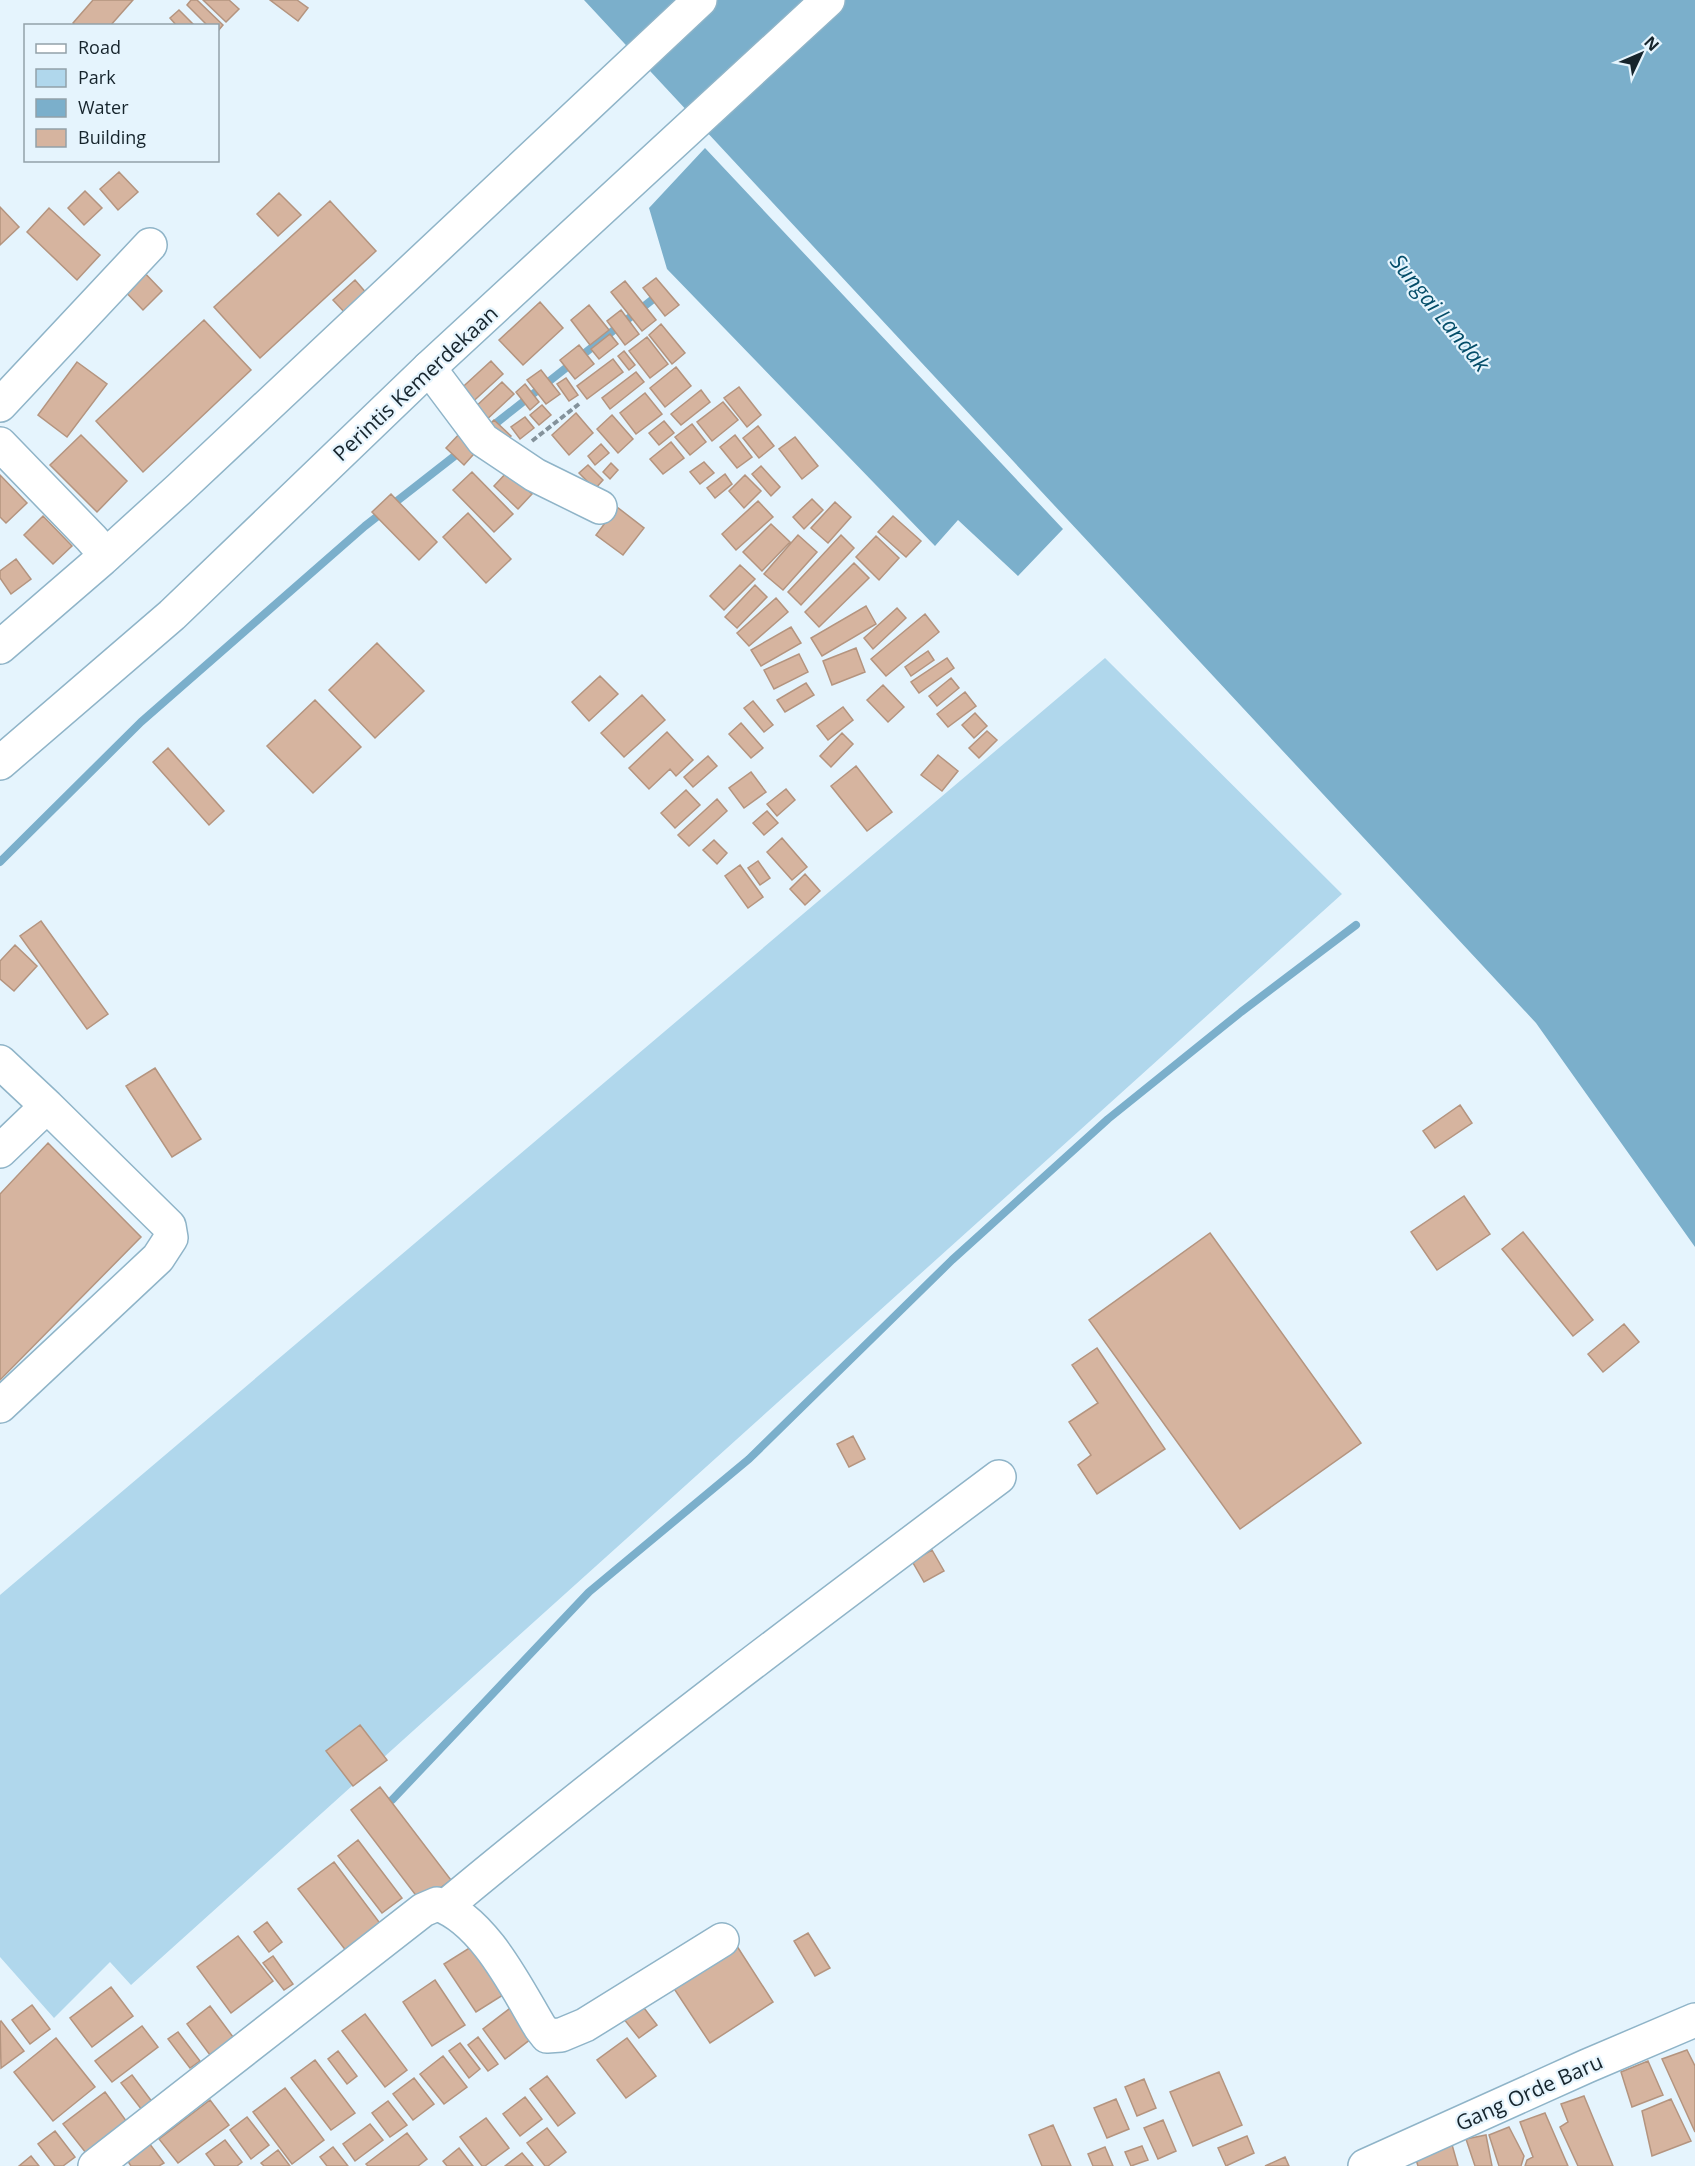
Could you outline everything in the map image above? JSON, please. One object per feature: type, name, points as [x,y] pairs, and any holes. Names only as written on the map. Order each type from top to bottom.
[{"type":"main road","points":[[0,646],[106,555],[700,0]]},
{"type":"main road","name":"Perintis Kemerdekaan","points":[[0,763],[172,615],[429,368],[828,0]]},
{"type":"main road","points":[[0,405],[150,245]]},
{"type":"main road","points":[[429,368],[483,440],[535,475],[600,507]]},
{"type":"main road","points":[[0,444],[92,537],[106,555]]},
{"type":"main road","points":[[0,1062],[169,1226],[171,1238],[158,1258],[0,1406]]},
{"type":"main road","points":[[0,1151],[47,1106]]},
{"type":"main road","points":[[445,1907],[555,1816],[706,1698],[999,1477]]},
{"type":"main road","points":[[95,2166],[423,1910],[437,1904],[459,1914],[470,1924],[502,1964],[547,2036],[561,2035],[585,2025],[722,1940]]},
{"type":"main road","name":"Gang Orde Baru","points":[[1365,2166],[1695,2020]]},
{"type":"path","points":[[511,458],[579,404]]},
{"type":"green space","points":[[1105,658],[1342,894],[131,1985],[110,1962],[54,2018],[0,1957],[0,1595]]},
{"type":"water","name":"Sungai Landak","points":[[584,0],[1695,0],[1695,1247],[1536,1023]]},
{"type":"water","points":[[705,148],[1063,529],[1018,576],[958,520],[935,546],[667,269],[649,208]]},
{"type":"building","points":[[93,0],[133,0],[112,24],[73,23]]},
{"type":"building","points":[[191,0],[197,0],[223,25],[219,30],[219,24],[206,24],[187,5]]},
{"type":"building","points":[[203,0],[229,0],[239,9],[226,22]]},
{"type":"building","points":[[270,0],[297,0],[308,8],[298,21]]},
{"type":"building","points":[[179,10],[193,24],[175,24],[170,18]]},
{"type":"building","points":[[119,172],[138,192],[118,210],[100,189]]},
{"type":"building","points":[[85,191],[102,208],[84,225],[68,208]]},
{"type":"building","points":[[279,193],[301,215],[278,236],[257,214]]},
{"type":"building","points":[[330,201],[376,251],[260,358],[214,307]]},
{"type":"building","points":[[0,207],[19,227],[0,245]]},
{"type":"building","points":[[49,208],[100,255],[77,280],[27,232]]},
{"type":"building","points":[[138,266],[162,291],[143,310],[119,285]]},
{"type":"building","points":[[656,278],[679,305],[665,316],[643,288]]},
{"type":"building","points":[[355,280],[368,295],[347,315],[333,300]]},
{"type":"building","points":[[625,281],[656,320],[642,331],[611,292]]},
{"type":"building","points":[[540,302],[563,328],[523,365],[499,340]]},
{"type":"building","points":[[589,305],[609,330],[590,345],[571,320]]},
{"type":"building","points":[[621,310],[639,334],[625,345],[607,321]]},
{"type":"building","points":[[204,320],[251,370],[143,472],[96,421]]},
{"type":"building","points":[[661,324],[685,353],[672,364],[649,335]]},
{"type":"building","points":[[610,334],[618,344],[599,359],[591,349]]},
{"type":"building","points":[[647,337],[668,364],[650,378],[629,351]]},
{"type":"building","points":[[579,345],[594,364],[575,379],[560,360]]},
{"type":"building","points":[[624,351],[635,365],[629,370],[618,356]]},
{"type":"building","points":[[613,359],[623,372],[587,399],[577,386]]},
{"type":"building","points":[[491,361],[503,374],[466,408],[454,395]]},
{"type":"building","points":[[77,362],[107,384],[67,437],[38,415]]},
{"type":"building","points":[[676,367],[691,386],[665,407],[650,388]]},
{"type":"building","points":[[541,370],[560,394],[546,404],[527,380]]},
{"type":"building","points":[[636,372],[644,382],[610,409],[602,398]]},
{"type":"building","points":[[566,378],[578,395],[569,401],[557,384]]},
{"type":"building","points":[[502,382],[514,394],[483,423],[471,411]]},
{"type":"building","points":[[525,384],[539,402],[530,410],[516,392]]},
{"type":"building","points":[[739,387],[761,415],[747,427],[724,398]]},
{"type":"building","points":[[701,390],[710,402],[681,425],[671,414]]},
{"type":"building","points":[[645,393],[662,414],[636,434],[620,413]]},
{"type":"building","points":[[723,402],[738,420],[712,441],[697,422]]},
{"type":"building","points":[[542,405],[551,415],[539,425],[530,415]]},
{"type":"building","points":[[576,413],[593,433],[569,455],[552,435]]},
{"type":"building","points":[[612,415],[633,439],[618,453],[597,429]]},
{"type":"building","points":[[525,417],[534,428],[520,439],[511,427]]},
{"type":"building","points":[[494,420],[511,436],[500,446],[484,430]]},
{"type":"building","points":[[664,421],[674,433],[659,445],[649,433]]},
{"type":"building","points":[[692,424],[706,442],[690,455],[675,437]]},
{"type":"building","points":[[758,426],[774,446],[759,458],[743,438]]},
{"type":"building","points":[[463,430],[481,446],[464,465],[446,448]]},
{"type":"building","points":[[81,435],[127,481],[97,512],[50,465]]},
{"type":"building","points":[[735,435],[752,457],[737,468],[720,447]]},
{"type":"building","points":[[795,437],[818,466],[802,479],[779,449]]},
{"type":"building","points":[[671,442],[684,458],[663,474],[650,459]]},
{"type":"building","points":[[601,444],[609,453],[595,465],[588,456]]},
{"type":"building","points":[[704,462],[714,473],[700,484],[690,472]]},
{"type":"building","points":[[611,463],[618,470],[610,479],[603,472]]},
{"type":"building","points":[[588,465],[603,480],[595,489],[579,473]]},
{"type":"building","points":[[761,466],[780,487],[771,496],[752,474]]},
{"type":"building","points":[[508,471],[532,494],[518,509],[494,486]]},
{"type":"building","points":[[472,472],[513,514],[494,532],[453,490]]},
{"type":"building","points":[[725,474],[732,484],[715,498],[707,488]]},
{"type":"building","points":[[0,475],[27,503],[6,523],[0,517]]},
{"type":"building","points":[[745,475],[761,491],[744,508],[729,491]]},
{"type":"building","points":[[391,494],[437,542],[419,560],[372,512]]},
{"type":"building","points":[[812,499],[823,510],[804,529],[793,517]]},
{"type":"building","points":[[758,501],[773,517],[736,550],[722,534]]},
{"type":"building","points":[[835,502],[851,517],[828,543],[811,528]]},
{"type":"building","points":[[617,507],[644,528],[623,555],[596,535]]},
{"type":"building","points":[[468,513],[511,559],[486,583],[443,537]]},
{"type":"building","points":[[43,516],[72,546],[53,564],[24,535]]},
{"type":"building","points":[[893,516],[921,541],[906,557],[878,532]]},
{"type":"building","points":[[771,524],[790,542],[762,571],[743,552]]},
{"type":"building","points":[[798,535],[817,552],[783,590],[764,574]]},
{"type":"building","points":[[841,535],[854,548],[801,605],[788,592]]},
{"type":"building","points":[[876,536],[899,558],[879,580],[856,557]]},
{"type":"building","points":[[16,559],[31,579],[11,594],[0,578],[0,571]]},
{"type":"building","points":[[854,563],[869,578],[819,627],[805,612]]},
{"type":"building","points":[[740,565],[755,579],[724,610],[710,596]]},
{"type":"building","points":[[755,585],[767,597],[737,628],[725,617]]},
{"type":"building","points":[[776,598],[788,612],[749,646],[737,633]]},
{"type":"building","points":[[866,606],[876,624],[822,656],[811,638]]},
{"type":"building","points":[[897,608],[906,618],[873,649],[864,638]]},
{"type":"building","points":[[925,614],[939,632],[886,676],[871,659]]},
{"type":"building","points":[[791,627],[801,643],[761,666],[751,650]]},
{"type":"building","points":[[377,643],[424,691],[375,738],[329,690]]},
{"type":"building","points":[[856,648],[865,672],[832,685],[823,661]]},
{"type":"building","points":[[928,651],[934,660],[911,676],[905,667]]},
{"type":"building","points":[[799,654],[808,672],[774,689],[764,670]]},
{"type":"building","points":[[947,658],[954,668],[919,693],[911,682]]},
{"type":"building","points":[[600,676],[618,694],[589,721],[572,702]]},
{"type":"building","points":[[951,678],[959,688],[937,706],[929,696]]},
{"type":"building","points":[[806,683],[814,695],[785,712],[777,700]]},
{"type":"building","points":[[883,685],[904,707],[888,722],[867,700]]},
{"type":"building","points":[[965,692],[976,706],[948,727],[937,714]]},
{"type":"building","points":[[642,695],[665,720],[624,757],[601,733]]},
{"type":"building","points":[[315,700],[361,747],[313,793],[267,746]]},
{"type":"building","points":[[753,701],[773,725],[764,732],[744,708]]},
{"type":"building","points":[[843,707],[853,720],[828,740],[817,726]]},
{"type":"building","points":[[975,713],[987,726],[974,738],[962,725]]},
{"type":"building","points":[[741,723],[763,748],[751,758],[729,734]]},
{"type":"building","points":[[987,731],[997,740],[979,758],[969,748]]},
{"type":"building","points":[[667,732],[693,760],[676,776],[670,769],[649,789],[629,768]]},
{"type":"building","points":[[842,733],[853,744],[831,767],[820,756]]},
{"type":"building","points":[[168,748],[224,811],[209,825],[153,762]]},
{"type":"building","points":[[938,755],[958,771],[942,791],[921,775]]},
{"type":"building","points":[[708,756],[717,766],[693,787],[684,777]]},
{"type":"building","points":[[856,766],[892,812],[867,831],[831,786]]},
{"type":"building","points":[[751,772],[766,792],[744,808],[729,788]]},
{"type":"building","points":[[786,789],[795,800],[777,816],[767,804]]},
{"type":"building","points":[[686,790],[700,805],[675,828],[661,813]]},
{"type":"building","points":[[717,799],[727,811],[689,846],[678,835]]},
{"type":"building","points":[[767,811],[778,823],[764,835],[753,823]]},
{"type":"building","points":[[782,838],[807,867],[792,880],[767,852]]},
{"type":"building","points":[[714,840],[727,853],[717,864],[703,850]]},
{"type":"building","points":[[758,861],[770,878],[760,885],[748,868]]},
{"type":"building","points":[[740,865],[763,897],[748,908],[725,876]]},
{"type":"building","points":[[805,874],[820,891],[805,905],[790,889]]},
{"type":"building","points":[[41,921],[108,1014],[87,1029],[20,936]]},
{"type":"building","points":[[15,945],[37,966],[14,991],[0,979],[0,961]]},
{"type":"building","points":[[155,1068],[201,1139],[172,1157],[126,1086]]},
{"type":"building","points":[[1460,1105],[1472,1123],[1435,1148],[1423,1131]]},
{"type":"building","points":[[48,1143],[141,1237],[0,1380],[0,1194]]},
{"type":"building","points":[[1464,1196],[1490,1234],[1437,1270],[1411,1232]]},
{"type":"building","points":[[1523,1232],[1593,1320],[1573,1336],[1502,1249]]},
{"type":"building","points":[[1210,1233],[1361,1443],[1240,1529],[1089,1320]]},
{"type":"building","points":[[1624,1324],[1639,1342],[1603,1372],[1588,1354]]},
{"type":"building","points":[[1097,1348],[1165,1449],[1097,1494],[1078,1465],[1091,1455],[1069,1422],[1098,1403],[1072,1365]]},
{"type":"building","points":[[853,1436],[865,1459],[849,1467],[837,1444]]},
{"type":"building","points":[[932,1550],[944,1571],[924,1582],[912,1561]]},
{"type":"building","points":[[360,1725],[387,1760],[353,1786],[326,1751]]},
{"type":"building","points":[[380,1787],[451,1880],[421,1902],[351,1810]]},
{"type":"building","points":[[358,1840],[402,1898],[382,1913],[338,1856]]},
{"type":"building","points":[[334,1862],[382,1926],[347,1952],[298,1889]]},
{"type":"building","points":[[267,1922],[282,1942],[269,1952],[254,1932]]},
{"type":"building","points":[[808,1933],[830,1968],[815,1976],[794,1941]]},
{"type":"building","points":[[238,1936],[273,1981],[231,2013],[197,1967]]},
{"type":"building","points":[[733,1940],[773,2002],[710,2043],[669,1981]]},
{"type":"building","points":[[471,1947],[503,1995],[476,2012],[444,1964]]},
{"type":"building","points":[[273,1956],[293,1984],[284,1990],[263,1963]]},
{"type":"building","points":[[435,1980],[465,2025],[432,2046],[403,2002]]},
{"type":"building","points":[[111,1987],[133,2016],[92,2047],[70,2018]]},
{"type":"building","points":[[641,2004],[657,2025],[639,2038],[623,2018]]},
{"type":"building","points":[[32,2005],[50,2029],[30,2044],[12,2020]]},
{"type":"building","points":[[210,2006],[236,2041],[213,2059],[187,2024]]},
{"type":"building","points":[[513,2006],[536,2035],[505,2059],[483,2029]]},
{"type":"building","points":[[365,2014],[407,2070],[385,2087],[342,2031]]},
{"type":"building","points":[[0,2022],[24,2051],[1,2068]]},
{"type":"building","points":[[142,2026],[158,2047],[112,2082],[95,2061]]},
{"type":"building","points":[[178,2032],[200,2061],[190,2068],[168,2039]]},
{"type":"building","points":[[478,2037],[498,2064],[488,2071],[468,2045]]},
{"type":"building","points":[[56,2038],[95,2087],[53,2121],[14,2072]]},
{"type":"building","points":[[627,2038],[656,2076],[626,2098],[597,2060]]},
{"type":"building","points":[[460,2043],[480,2069],[469,2078],[449,2051]]},
{"type":"building","points":[[1687,2050],[1695,2066],[1695,2132],[1662,2059]]},
{"type":"building","points":[[338,2051],[357,2076],[347,2084],[328,2059]]},
{"type":"building","points":[[443,2056],[467,2087],[444,2104],[420,2074]]},
{"type":"building","points":[[315,2060],[355,2113],[331,2130],[291,2078]]},
{"type":"building","points":[[1648,2061],[1663,2095],[1632,2107],[1621,2072]]},
{"type":"building","points":[[1219,2072],[1242,2125],[1193,2146],[1170,2092]]},
{"type":"building","points":[[132,2075],[153,2103],[142,2110],[121,2083]]},
{"type":"building","points":[[547,2076],[575,2113],[558,2126],[530,2089]]},
{"type":"building","points":[[414,2078],[434,2104],[413,2120],[393,2094]]},
{"type":"building","points":[[1144,2079],[1156,2108],[1137,2116],[1125,2087]]},
{"type":"building","points":[[285,2088],[324,2140],[292,2164],[253,2112]]},
{"type":"building","points":[[105,2092],[127,2122],[86,2153],[63,2124]]},
{"type":"building","points":[[1584,2096],[1613,2166],[1578,2166],[1560,2127],[1568,2122],[1561,2104]]},
{"type":"building","points":[[525,2097],[542,2119],[520,2136],[503,2114]]},
{"type":"building","points":[[1116,2099],[1129,2129],[1107,2138],[1094,2108]]},
{"type":"building","points":[[1671,2099],[1691,2141],[1652,2156],[1642,2111]]},
{"type":"building","points":[[210,2100],[229,2125],[178,2163],[159,2139]]},
{"type":"building","points":[[388,2101],[407,2125],[390,2137],[372,2113]]},
{"type":"building","points":[[1545,2113],[1568,2166],[1525,2166],[1527,2160],[1533,2157],[1520,2122]]},
{"type":"building","points":[[247,2117],[269,2145],[251,2159],[230,2130]]},
{"type":"building","points":[[486,2118],[509,2148],[482,2166],[460,2137]]},
{"type":"building","points":[[1163,2120],[1176,2151],[1158,2159],[1144,2128]]},
{"type":"building","points":[[370,2124],[383,2140],[355,2161],[343,2144]]},
{"type":"building","points":[[1053,2125],[1071,2166],[1042,2166],[1029,2135]]},
{"type":"building","points":[[1509,2127],[1524,2156],[1521,2166],[1499,2166],[1489,2135]]},
{"type":"building","points":[[547,2128],[566,2152],[545,2166],[527,2143]]},
{"type":"building","points":[[55,2131],[75,2157],[63,2166],[55,2166],[38,2144]]},
{"type":"building","points":[[407,2133],[427,2159],[418,2166],[368,2166],[366,2164]]},
{"type":"building","points":[[1449,2134],[1458,2166],[1418,2166],[1412,2147]]},
{"type":"building","points":[[1486,2135],[1492,2166],[1475,2166],[1466,2139]]},
{"type":"building","points":[[1247,2136],[1254,2153],[1226,2166],[1218,2148]]},
{"type":"building","points":[[225,2140],[242,2162],[237,2166],[215,2166],[206,2154]]},
{"type":"building","points":[[149,2143],[164,2163],[159,2166],[131,2166],[127,2160]]},
{"type":"building","points":[[1142,2146],[1148,2160],[1131,2166],[1125,2152]]},
{"type":"building","points":[[333,2147],[348,2166],[327,2166],[320,2157]]},
{"type":"building","points":[[1105,2147],[1113,2166],[1093,2166],[1088,2154]]},
{"type":"building","points":[[459,2148],[473,2166],[447,2166],[443,2161]]},
{"type":"building","points":[[278,2150],[290,2166],[264,2166],[261,2163]]},
{"type":"building","points":[[522,2153],[533,2166],[505,2166]]},
{"type":"building","points":[[31,2156],[39,2166],[19,2166]]},
{"type":"building","points":[[1285,2157],[1289,2166],[1265,2166]]},
{"type":"waterway","points":[[495,424],[657,296]]},
{"type":"waterway","points":[[0,862],[141,722],[365,526],[461,451]]},
{"type":"waterway","points":[[392,1800],[589,1592],[749,1459],[952,1260],[1108,1119],[1241,1012],[1356,925]]}]
